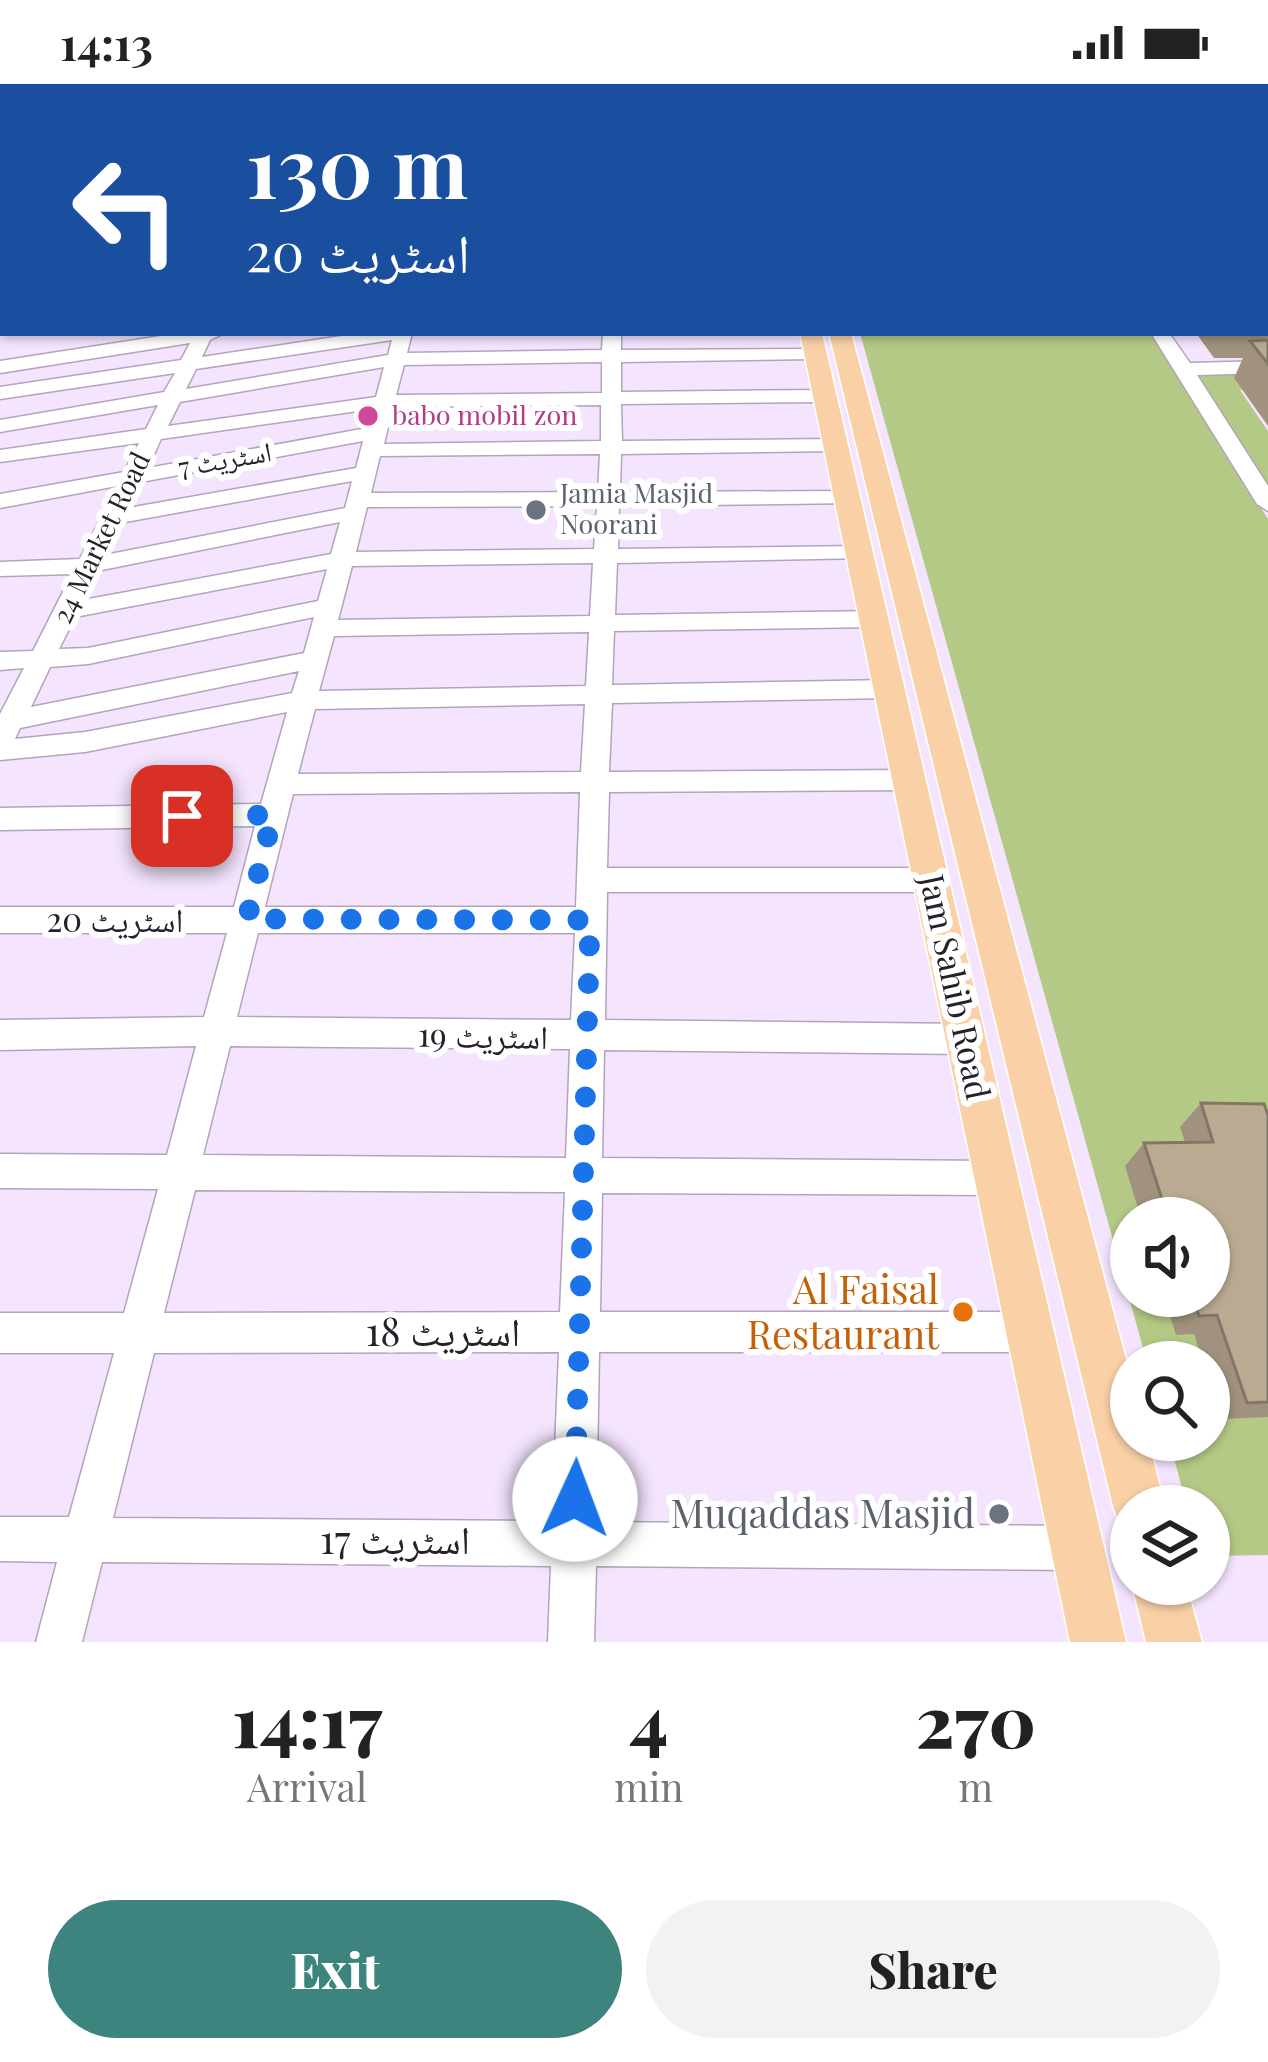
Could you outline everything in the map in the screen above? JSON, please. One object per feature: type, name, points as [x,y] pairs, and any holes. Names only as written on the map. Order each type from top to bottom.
[{"type":"main road","name":"Jam Sahib Road","points":[[822,340],[825,396],[1098,1642]]},
{"type":"main road","name":"Jam Sahib Road","points":[[822,340],[1133,1485]]},
{"type":"main road","points":[[1164,1605],[1174,1642]]},
{"type":"street","points":[[0,367],[194,336]]},
{"type":"street","name":"24 Market Road","points":[[3,734],[206,336]]},
{"type":"street","points":[[1162,336],[1268,504]]},
{"type":"street","points":[[0,393],[188,364],[399,342],[822,340]]},
{"type":"street","points":[[0,426],[172,397],[399,342]]},
{"type":"street","points":[[59,1642],[399,342]]},
{"type":"street","points":[[571,1642],[594,782],[612,344]]},
{"type":"street","points":[[1184,369],[1268,367]]},
{"type":"street","points":[[112,518],[371,461],[612,399],[825,396]]},
{"type":"street","points":[[0,456],[152,436],[371,461],[609,499],[848,498]]},
{"type":"street","points":[[0,569],[88,566],[371,461],[611,447],[836,445]]},
{"type":"street","name":"اسٹریٹ 7","points":[[0,501],[132,477],[371,461]]},
{"type":"street","points":[[66,611],[344,559],[860,553]]},
{"type":"street","points":[[0,661],[323,631],[874,619]]},
{"type":"street","points":[[3,734],[323,631]]},
{"type":"street","points":[[3,734],[85,742],[304,700],[890,689]]},
{"type":"street","points":[[0,819],[594,782],[910,780]]},
{"type":"street","points":[[592,880],[932,880]]},
{"type":"street","name":"اسٹریٹ 20","points":[[0,920],[590,920]]},
{"type":"street","name":"اسٹریٹ 19","points":[[0,1035],[218,1031],[966,1039]]},
{"type":"street","points":[[0,1171],[997,1178]]},
{"type":"street","name":"اسٹریٹ 18","points":[[0,1333],[1030,1332]]},
{"type":"street","name":"اسٹریٹ 17","points":[[0,1539],[574,1540],[1077,1548]]},
{"type":"green space","points":[[861,336],[1154,336],[1268,519],[1268,1555],[1230,1556],[1230,1485],[1181,1485],[1175,1461],[1230,1461],[1230,1341],[1141,1341],[1134,1317],[1230,1317],[1230,1197],[1110,1197],[1110,1229]]},
{"type":"green space","points":[[1268,371],[1268,390],[1240,390],[1268,431],[1268,485],[1194,372]]},
{"type":"building","points":[[1268,340],[1268,364],[1250,341]]},
{"type":"building","points":[[1201,1103],[1264,1104],[1268,1115],[1268,1402],[1247,1403],[1230,1341],[1226,1341],[1218,1317],[1230,1317],[1230,1197],[1161,1197],[1144,1143],[1213,1142]]},
{"type":"place","name":"babo mobil zon","points":[[368,416]]},
{"type":"place","name":"Jamia Masjid Noorani","points":[[536,510]]},
{"type":"place","name":"Al Faisal Restaurant","points":[[963,1312]]},
{"type":"place","name":"Muqaddas Masjid","points":[[999,1514]]},
{"type":"route","points":[[182,816],[273,815],[247,919],[590,920],[575,1499]]}]
